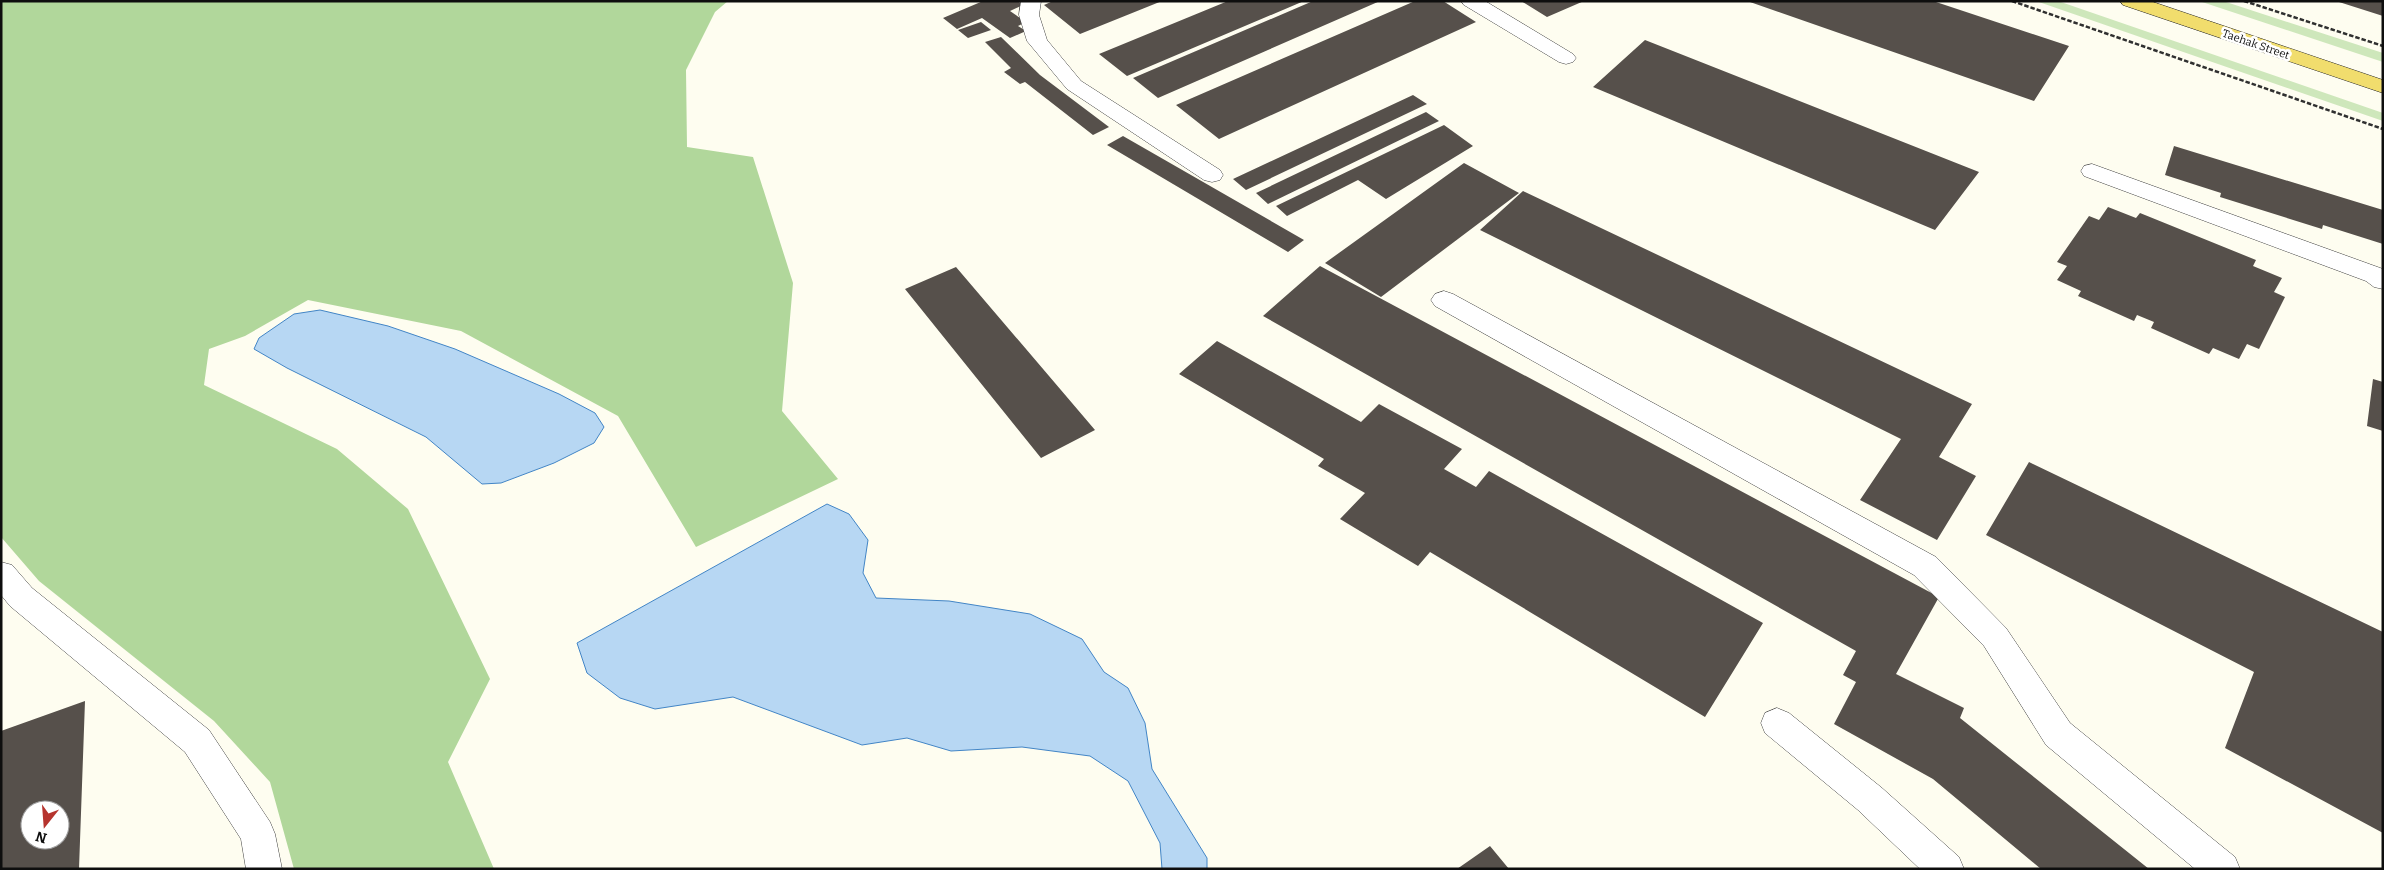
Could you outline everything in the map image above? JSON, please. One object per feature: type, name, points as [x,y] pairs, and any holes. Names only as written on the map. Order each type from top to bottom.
[{"type":"main road","name":"Taehak Street","points":[[2130,1],[2383,86]]},
{"type":"street","points":[[1031,1],[1029,15],[1037,41],[1074,85],[1212,174]]},
{"type":"street","points":[[1471,1],[1566,58]]},
{"type":"street","points":[[2092,171],[2375,275],[2383,281]]},
{"type":"street","points":[[1444,300],[1926,566],[1995,637],[2058,734],[2222,869]]},
{"type":"street","points":[[1,574],[21,597],[197,741],[258,834],[264,869]]},
{"type":"street","points":[[1777,723],[1870,799],[1946,869]]},
{"type":"path","points":[[2012,1],[2383,130]]},
{"type":"path","points":[[2244,1],[2383,46]]},
{"type":"green space","points":[[1,1],[728,1],[715,12],[686,70],[687,147],[753,157],[793,283],[782,411],[838,479],[696,547],[618,416],[461,331],[308,300],[245,336],[209,349],[204,385],[337,449],[408,509],[490,679],[448,762],[494,869],[294,869],[270,782],[214,721],[39,581],[1,537]]},
{"type":"green space","points":[[2036,1],[2058,1],[2383,113],[2383,121]]},
{"type":"green space","points":[[2199,1],[2223,1],[2383,53],[2383,62]]},
{"type":"water","points":[[320,310],[388,326],[455,349],[559,394],[595,413],[604,427],[594,443],[554,463],[501,483],[482,484],[426,437],[287,368],[254,349],[259,338],[294,314]]},
{"type":"water","points":[[827,504],[849,514],[868,540],[863,573],[876,598],[949,601],[1030,614],[1082,639],[1104,672],[1128,688],[1145,723],[1152,769],[1207,858],[1207,869],[1162,869],[1160,843],[1128,781],[1090,756],[1022,747],[951,751],[907,738],[862,745],[733,697],[655,709],[620,698],[587,673],[577,643]]},
{"type":"building","points":[[983,1],[1018,1],[1023,5],[1010,11],[1026,22],[1018,26],[1026,31],[1010,38],[982,18],[957,29],[943,18]]},
{"type":"building","points":[[1053,1],[1162,1],[1080,34],[1044,5]]},
{"type":"building","points":[[1228,1],[1304,1],[1127,76],[1099,54]]},
{"type":"building","points":[[1313,1],[1380,1],[1158,98],[1133,78]]},
{"type":"building","points":[[1415,1],[1443,1],[1476,22],[1219,139],[1176,105]]},
{"type":"building","points":[[1521,1],[1584,1],[1547,17]]},
{"type":"building","points":[[1933,1],[2069,46],[2034,101],[1750,2]]},
{"type":"building","points":[[2339,1],[2383,1],[2383,16],[2339,2]]},
{"type":"building","points":[[981,22],[991,30],[968,38],[958,30]]},
{"type":"building","points":[[1001,37],[1040,75],[1109,127],[1093,135],[1025,82],[1020,84],[1004,72],[1011,68],[985,42]]},
{"type":"building","points":[[1645,40],[1979,172],[1935,230],[1593,87]]},
{"type":"building","points":[[1413,95],[1427,104],[1246,190],[1233,179]]},
{"type":"building","points":[[1426,112],[1439,121],[1268,204],[1256,193]]},
{"type":"building","points":[[1444,125],[1473,146],[1386,199],[1358,180],[1287,216],[1276,206]]},
{"type":"building","points":[[1123,136],[1304,240],[1288,252],[1107,145]]},
{"type":"building","points":[[2174,146],[2383,210],[2383,244],[2323,225],[2322,229],[2220,197],[2221,193],[2165,175]]},
{"type":"building","points":[[1464,163],[1519,193],[1381,297],[1325,263]]},
{"type":"building","points":[[1523,191],[1972,404],[1939,457],[1976,476],[1937,540],[1860,500],[1901,439],[1480,230]]},
{"type":"building","points":[[2108,207],[2136,218],[2140,213],[2256,260],[2253,266],[2282,278],[2274,292],[2285,297],[2259,349],[2247,344],[2239,359],[2213,348],[2209,354],[2151,328],[2154,322],[2137,315],[2134,321],[2078,296],[2081,291],[2057,280],[2067,266],[2057,262],[2089,216],[2099,220]]},
{"type":"building","points":[[1320,266],[1939,597],[1896,674],[1964,708],[1960,718],[2149,869],[2041,869],[1933,779],[1834,724],[1856,682],[1843,675],[1856,651],[1263,316]]},
{"type":"building","points":[[956,267],[1095,430],[1041,458],[905,289]]},
{"type":"building","points":[[1217,341],[1361,422],[1379,404],[1462,449],[1444,469],[1476,487],[1489,471],[1763,623],[1705,717],[1430,552],[1418,566],[1340,519],[1365,493],[1318,466],[1324,459],[1179,374]]},
{"type":"building","points":[[2373,379],[2383,382],[2383,431],[2367,426]]},
{"type":"building","points":[[2029,462],[2383,632],[2383,833],[2225,748],[2254,672],[1986,535]]},
{"type":"building","points":[[85,701],[79,869],[1,869],[1,731]]},
{"type":"building","points":[[1490,846],[1509,869],[1457,869]]}]
